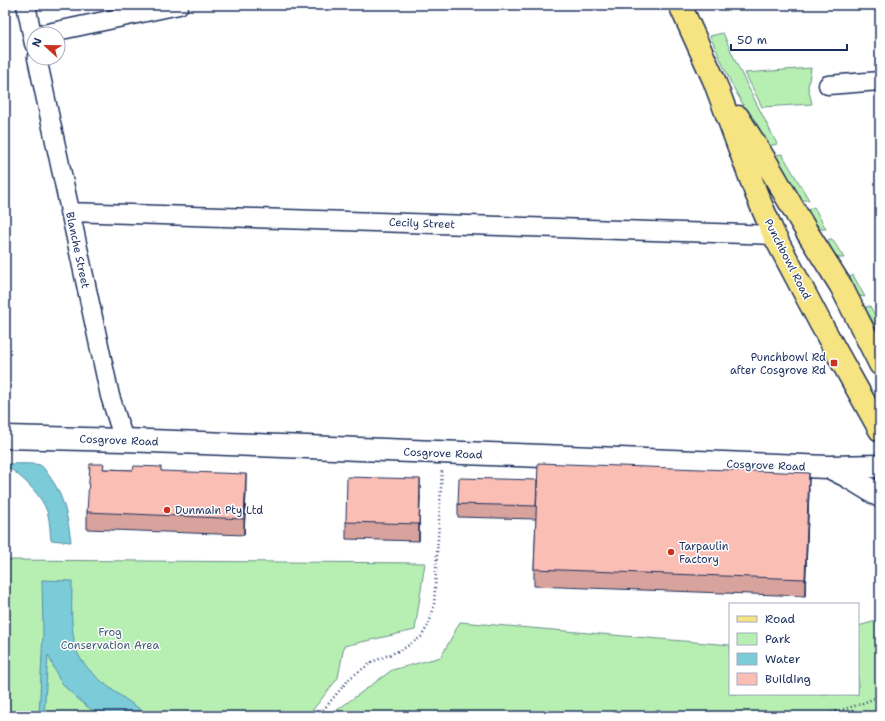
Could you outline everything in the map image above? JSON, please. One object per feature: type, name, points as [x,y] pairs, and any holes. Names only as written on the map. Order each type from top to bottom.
[{"type":"main road","name":"Punchbowl Road","points":[[680,5],[714,80],[756,193],[774,235],[822,326],[880,430]]},
{"type":"main road","name":"Punchbowl Road","points":[[714,80],[765,160],[807,232],[841,286],[880,364]]},
{"type":"main road","name":"Cosgrove Road","points":[[5,437],[124,440],[828,467],[880,466]]},
{"type":"main road","points":[[828,467],[847,476],[880,496]]},
{"type":"street","points":[[26,5],[33,26]]},
{"type":"street","points":[[66,30],[179,5]]},
{"type":"street","name":"Blanche Street","points":[[39,66],[110,396],[124,440]]},
{"type":"street","points":[[828,85],[880,81]]},
{"type":"street","name":"Cecily Street","points":[[69,212],[774,235]]},
{"type":"path","points":[[318,716],[350,678],[372,662],[403,649],[421,637],[429,624],[434,606],[443,453]]},
{"type":"path","points":[[820,716],[858,705],[880,696]]},
{"type":"green space","points":[[723,33],[739,69],[777,144],[769,146],[766,145],[732,85],[710,36]]},
{"type":"green space","points":[[811,68],[808,87],[812,104],[762,107],[745,73]]},
{"type":"green space","points":[[782,154],[809,200],[800,200],[775,155]]},
{"type":"green space","points":[[814,207],[826,229],[820,229],[808,212],[809,209]]},
{"type":"green space","points":[[832,239],[844,258],[837,258],[827,241]]},
{"type":"green space","points":[[853,275],[865,297],[859,296],[848,279]]},
{"type":"green space","points":[[870,306],[880,325],[880,333],[866,310],[866,307]]},
{"type":"green space","name":"Frog Conservation Area","points":[[5,560],[425,563],[415,630],[344,646],[338,678],[308,716],[5,716]]},
{"type":"green space","points":[[880,620],[880,716],[329,716],[392,670],[441,657],[460,622],[729,645],[729,695],[859,695],[859,626]]},
{"type":"water","points":[[5,464],[37,464],[44,469],[55,484],[62,500],[67,516],[71,542],[51,540],[48,515],[41,500],[31,487]]},
{"type":"water","points":[[42,580],[72,581],[74,641],[81,659],[97,677],[119,695],[150,716],[101,716],[85,705],[66,688],[59,679],[48,655],[44,716],[39,716],[43,632]]},
{"type":"building","name":"Tarpaulin Factory","points":[[538,463],[809,473],[805,579],[534,569]]},
{"type":"building","name":"Dunmain Pty Ltd","points":[[90,464],[104,464],[103,469],[133,470],[134,466],[161,467],[161,471],[246,474],[244,519],[87,512]]},
{"type":"building","points":[[347,477],[420,479],[419,524],[346,522]]},
{"type":"building","points":[[459,478],[537,480],[536,506],[458,504]]},
{"type":"place","name":"Punchbowl Rd after Cosgrove Rd","points":[[834,363]]},
{"type":"place","name":"Dunmain Pty Ltd","points":[[167,510]]},
{"type":"place","name":"Tarpaulin Factory","points":[[671,552]]}]
